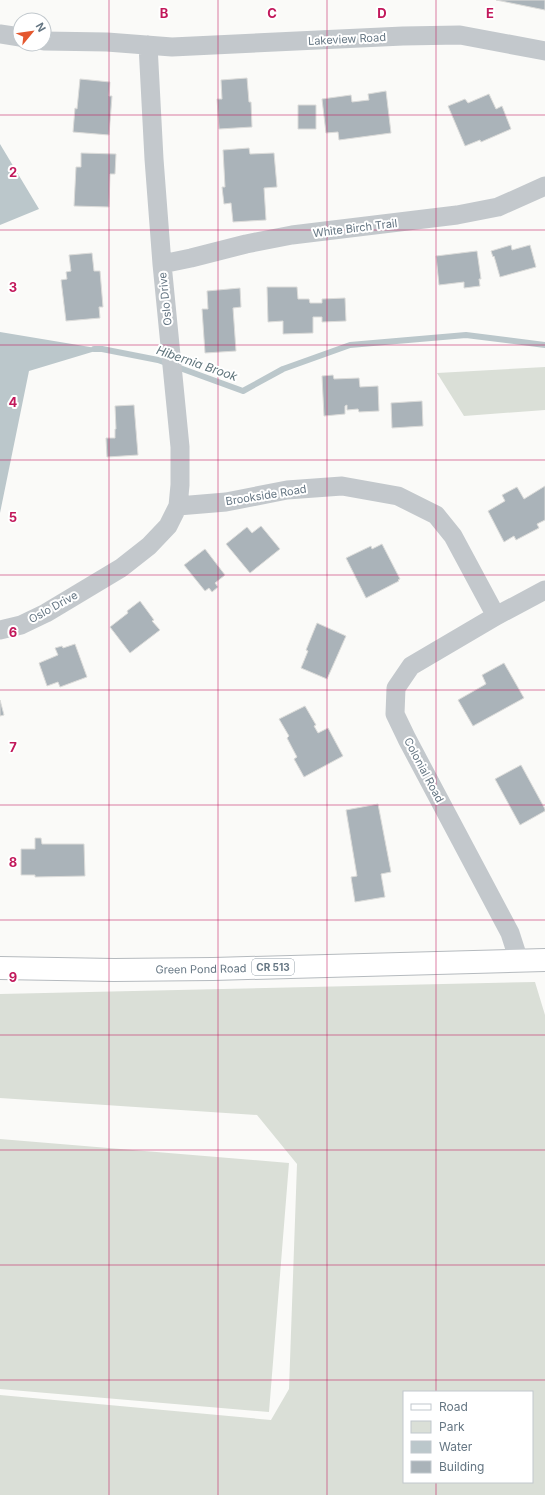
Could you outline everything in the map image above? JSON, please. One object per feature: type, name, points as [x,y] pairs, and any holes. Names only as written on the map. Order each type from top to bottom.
[{"type":"main road","name":"Green Pond Road","points":[[0,968],[114,970],[213,969],[545,960]]},
{"type":"street","points":[[0,34],[12,36]]},
{"type":"street","name":"Lakeview Road","points":[[148,45],[172,47],[403,36],[460,35],[545,51]]},
{"type":"street","points":[[52,41],[107,42],[148,45]]},
{"type":"street","name":"Oslo Drive","points":[[0,630],[21,625],[46,613],[120,568],[149,546],[168,526],[178,506],[180,485],[180,447],[162,264],[154,159],[148,45]]},
{"type":"street","name":"White Birch Trail","points":[[162,264],[246,244],[292,235],[457,215],[498,206],[545,186]]},
{"type":"street","name":"Brookside Road","points":[[178,506],[226,502],[287,490],[342,486],[398,496],[436,515],[453,536],[496,616]]},
{"type":"street","name":"Colonial Road","points":[[519,961],[510,933],[395,714],[396,688],[411,666],[496,616],[545,590]]},
{"type":"green space","points":[[545,367],[545,410],[464,416],[437,373]]},
{"type":"green space","points":[[535,982],[545,1015],[545,1495],[0,1495],[0,1395],[271,1420],[289,1389],[297,1164],[257,1115],[0,1098],[0,994]]},
{"type":"green space","points":[[0,1139],[289,1163],[269,1412],[0,1389]]},
{"type":"water","points":[[0,144],[39,209],[0,225]]},
{"type":"water","points":[[0,332],[102,349],[29,371],[0,513]]},
{"type":"building","points":[[496,0],[545,0],[545,10]]},
{"type":"building","points":[[247,78],[249,102],[251,102],[252,127],[219,129],[217,99],[222,99],[221,80]]},
{"type":"building","points":[[80,79],[110,82],[109,96],[112,96],[109,135],[73,132]]},
{"type":"building","points":[[386,91],[391,133],[339,140],[338,132],[326,133],[322,99],[351,95],[352,102],[369,100],[368,94]]},
{"type":"building","points":[[489,94],[496,109],[502,106],[511,129],[481,142],[480,140],[465,146],[448,106],[465,99],[468,103]]},
{"type":"building","points":[[298,105],[316,105],[316,129],[298,129]]},
{"type":"building","points":[[249,148],[250,154],[274,153],[277,187],[264,188],[266,220],[233,222],[231,203],[224,204],[222,187],[225,187],[223,150]]},
{"type":"building","points":[[81,153],[116,154],[115,174],[110,174],[109,207],[74,206],[76,167],[81,167]]},
{"type":"building","points":[[511,245],[512,250],[530,245],[536,267],[500,277],[491,251]]},
{"type":"building","points":[[477,251],[481,279],[479,279],[480,286],[464,288],[464,282],[439,285],[436,256]]},
{"type":"building","points":[[92,253],[94,271],[100,271],[103,307],[99,307],[100,318],[66,321],[61,280],[67,279],[66,272],[71,271],[69,255]]},
{"type":"building","points":[[267,287],[297,287],[298,299],[309,299],[310,303],[322,303],[322,299],[345,298],[346,321],[322,322],[322,317],[313,317],[313,333],[283,334],[283,321],[268,322]]},
{"type":"building","points":[[240,288],[241,307],[233,308],[236,351],[205,353],[202,309],[208,309],[207,291]]},
{"type":"building","points":[[333,375],[334,379],[359,378],[360,387],[378,386],[379,411],[359,412],[358,409],[347,410],[347,405],[345,406],[345,414],[324,416],[322,376]]},
{"type":"building","points":[[422,401],[423,426],[392,428],[391,403]]},
{"type":"building","points":[[134,405],[138,455],[107,457],[106,438],[115,438],[115,406]]},
{"type":"building","points":[[545,486],[545,520],[537,524],[539,528],[516,540],[514,536],[504,542],[488,511],[505,501],[502,495],[517,487],[524,499]]},
{"type":"building","points":[[261,526],[280,549],[250,573],[226,544],[247,527],[252,533]]},
{"type":"building","points":[[382,544],[400,579],[398,580],[399,581],[366,598],[346,558],[371,546],[372,549]]},
{"type":"building","points":[[205,549],[225,575],[215,583],[218,587],[212,592],[209,588],[205,591],[184,565]]},
{"type":"building","points":[[140,601],[154,620],[152,621],[160,630],[130,653],[110,627],[128,613],[127,611]]},
{"type":"building","points":[[317,623],[346,636],[327,679],[301,668],[308,651],[306,650]]},
{"type":"building","points":[[75,644],[87,677],[60,687],[58,682],[47,686],[39,663],[58,655],[55,648],[62,646],[63,648]]},
{"type":"building","points":[[504,663],[524,698],[473,726],[458,700],[486,684],[482,675]]},
{"type":"building","points":[[0,700],[4,715],[0,716]]},
{"type":"building","points":[[305,706],[316,725],[314,726],[318,733],[328,728],[343,756],[304,777],[294,759],[297,757],[287,738],[289,736],[279,719]]},
{"type":"building","points":[[521,765],[545,811],[520,825],[495,779]]},
{"type":"building","points":[[378,804],[391,872],[381,874],[385,897],[355,902],[351,877],[357,876],[346,810]]},
{"type":"building","points":[[35,838],[41,838],[42,844],[84,844],[85,876],[35,877],[35,875],[21,875],[21,849],[35,849]]},
{"type":"waterway","name":"Hibernia Brook","points":[[94,349],[102,349],[158,360],[243,391],[283,369],[350,345],[466,335],[545,345]]}]
